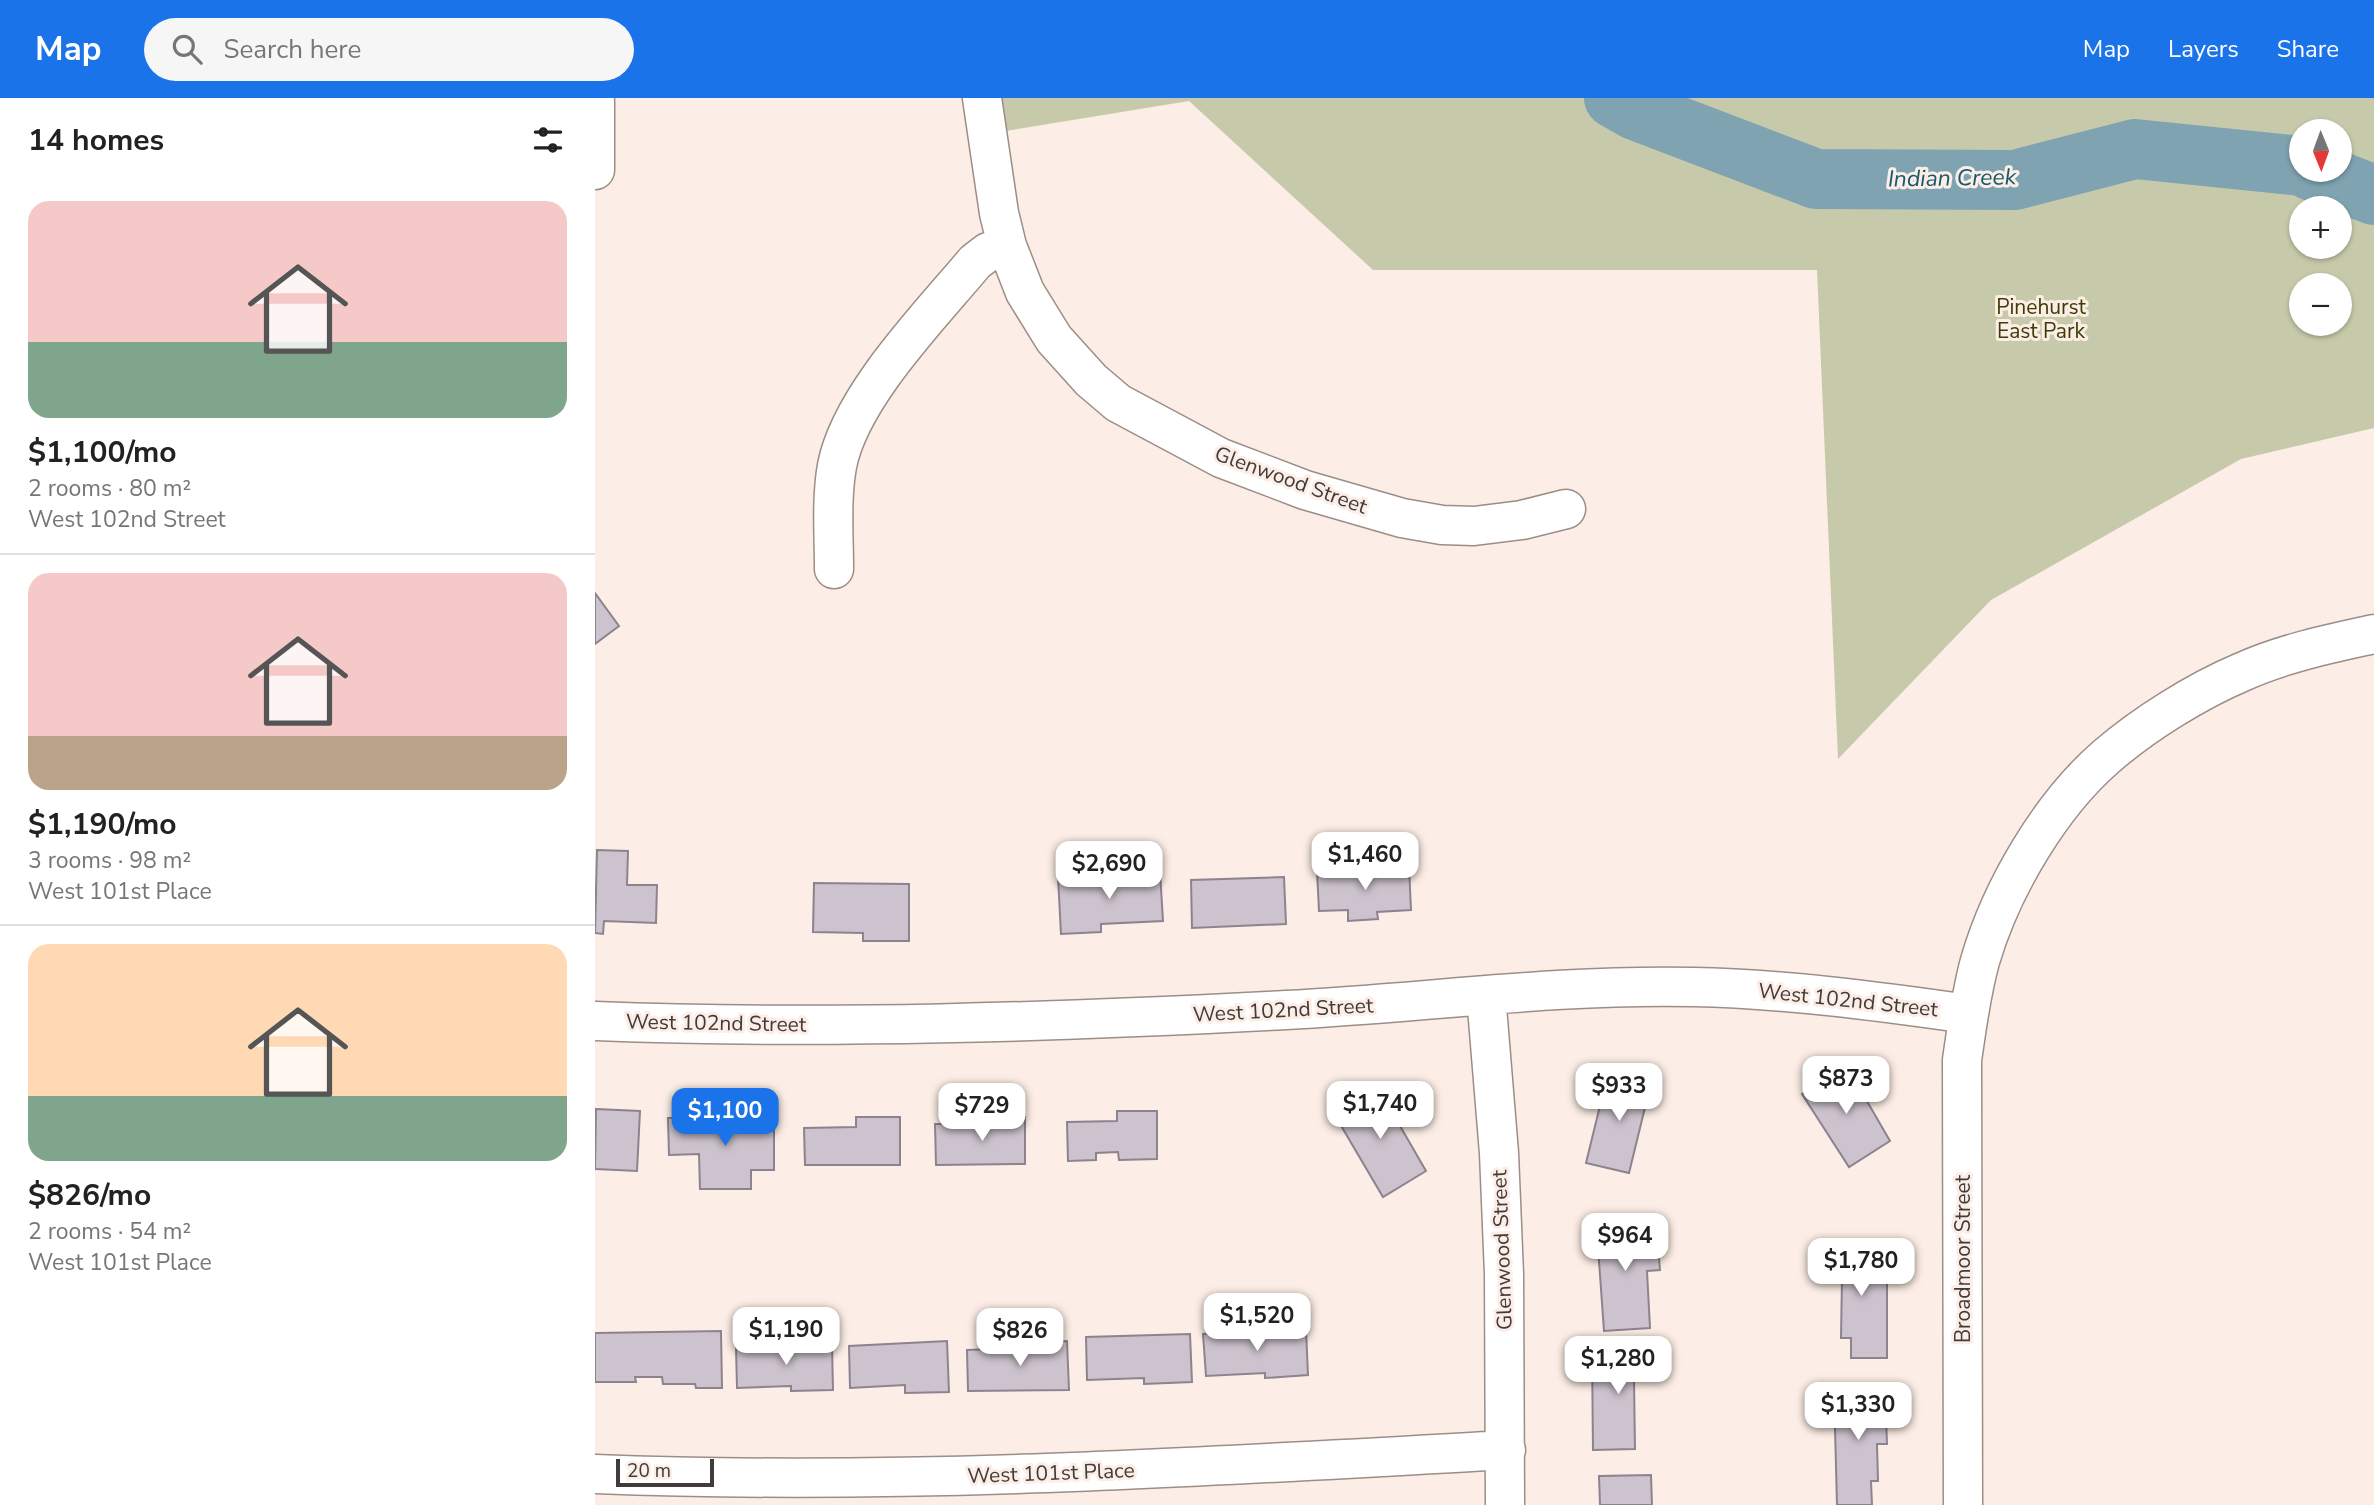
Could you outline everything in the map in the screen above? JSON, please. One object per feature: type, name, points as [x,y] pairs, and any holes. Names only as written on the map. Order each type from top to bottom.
[{"type":"street","name":"Glenwood Street","points":[[982,98],[986,135],[1007,246],[1025,292],[1054,339],[1091,380],[1118,403],[1221,458],[1304,489],[1402,518],[1443,526],[1474,526],[1522,520],[1566,509]]},
{"type":"street","points":[[595,101],[595,170]]},
{"type":"street","points":[[834,569],[837,464],[860,410],[882,376],[975,262],[988,252],[1007,246]]},
{"type":"street","name":"Broadmoor Street","points":[[1963,1505],[1962,1060],[1968,1014],[1981,960],[2001,908],[2031,849],[2071,793],[2107,756],[2162,715],[2241,672],[2299,651],[2374,634]]},
{"type":"street","name":"West 102nd Street","points":[[595,1021],[724,1026],[1060,1022],[1318,1009],[1597,988],[1692,987],[1819,993],[1968,1014]]},
{"type":"street","name":"Glenwood Street","points":[[1486,995],[1499,1153],[1504,1275],[1505,1505]]},
{"type":"street","name":"West 101st Place","points":[[595,1474],[864,1478],[1131,1471],[1506,1450]]},
{"type":"green space","name":"Pinehurst East Park","points":[[1001,98],[2374,98],[2374,428],[2241,459],[1991,600],[1838,759],[1817,270],[1373,270],[1189,101],[1006,131]]},
{"type":"building","points":[[595,593],[619,626],[595,644]]},
{"type":"building","points":[[597,850],[628,851],[627,885],[657,885],[656,923],[604,921],[603,934],[595,933]]},
{"type":"building","points":[[1409,867],[1411,910],[1377,912],[1378,919],[1348,921],[1348,910],[1319,911],[1317,871]]},
{"type":"building","points":[[1160,872],[1163,921],[1101,924],[1101,932],[1061,934],[1058,877]]},
{"type":"building","points":[[1284,877],[1286,924],[1192,928],[1191,880]]},
{"type":"building","points":[[814,883],[909,884],[909,941],[863,941],[863,933],[813,932]]},
{"type":"building","points":[[1846,1065],[1890,1141],[1849,1167],[1802,1094]]},
{"type":"building","points":[[1608,1073],[1651,1083],[1629,1173],[1586,1163]]},
{"type":"building","points":[[1377,1086],[1426,1171],[1383,1197],[1333,1112]]},
{"type":"building","points":[[596,1109],[640,1111],[637,1171],[595,1169]]},
{"type":"building","points":[[1117,1111],[1157,1111],[1157,1159],[1119,1160],[1118,1152],[1096,1153],[1096,1160],[1068,1161],[1067,1122],[1117,1121]]},
{"type":"building","points":[[774,1116],[774,1170],[751,1170],[751,1189],[700,1189],[699,1154],[669,1155],[668,1118]]},
{"type":"building","points":[[856,1117],[900,1117],[900,1165],[805,1165],[804,1128],[856,1127]]},
{"type":"building","points":[[1025,1117],[1025,1164],[936,1165],[935,1124],[985,1124],[985,1118]]},
{"type":"building","points":[[1642,1216],[1644,1248],[1658,1247],[1660,1270],[1647,1271],[1650,1328],[1604,1331],[1596,1219]]},
{"type":"building","points":[[1819,1250],[1887,1250],[1887,1358],[1851,1358],[1851,1338],[1841,1338],[1842,1278],[1819,1278]]},
{"type":"building","points":[[1306,1329],[1308,1375],[1265,1378],[1265,1373],[1206,1376],[1203,1334]]},
{"type":"building","points":[[721,1331],[722,1388],[696,1388],[695,1384],[663,1384],[662,1377],[635,1377],[636,1382],[595,1382],[595,1333]]},
{"type":"building","points":[[1190,1334],[1192,1382],[1144,1384],[1144,1378],[1087,1380],[1086,1337]]},
{"type":"building","points":[[947,1341],[949,1392],[905,1393],[905,1385],[850,1388],[849,1346]]},
{"type":"building","points":[[1067,1341],[1069,1390],[968,1391],[967,1350],[1019,1348],[1019,1343]]},
{"type":"building","points":[[832,1344],[833,1390],[791,1391],[791,1386],[737,1388],[736,1347]]},
{"type":"building","points":[[1592,1352],[1656,1352],[1656,1380],[1634,1381],[1635,1449],[1593,1450]]},
{"type":"building","points":[[1885,1388],[1887,1444],[1877,1444],[1878,1481],[1871,1481],[1872,1505],[1837,1505],[1834,1389]]},
{"type":"building","points":[[1651,1475],[1652,1505],[1600,1505],[1599,1476]]},
{"type":"waterway","name":"Indian Creek","points":[[1614,98],[1635,110],[1816,179],[2015,180],[2135,149],[2289,165]]},
{"type":"waterway","name":"Indian Creek","points":[[2341,182],[2374,195]]}]
